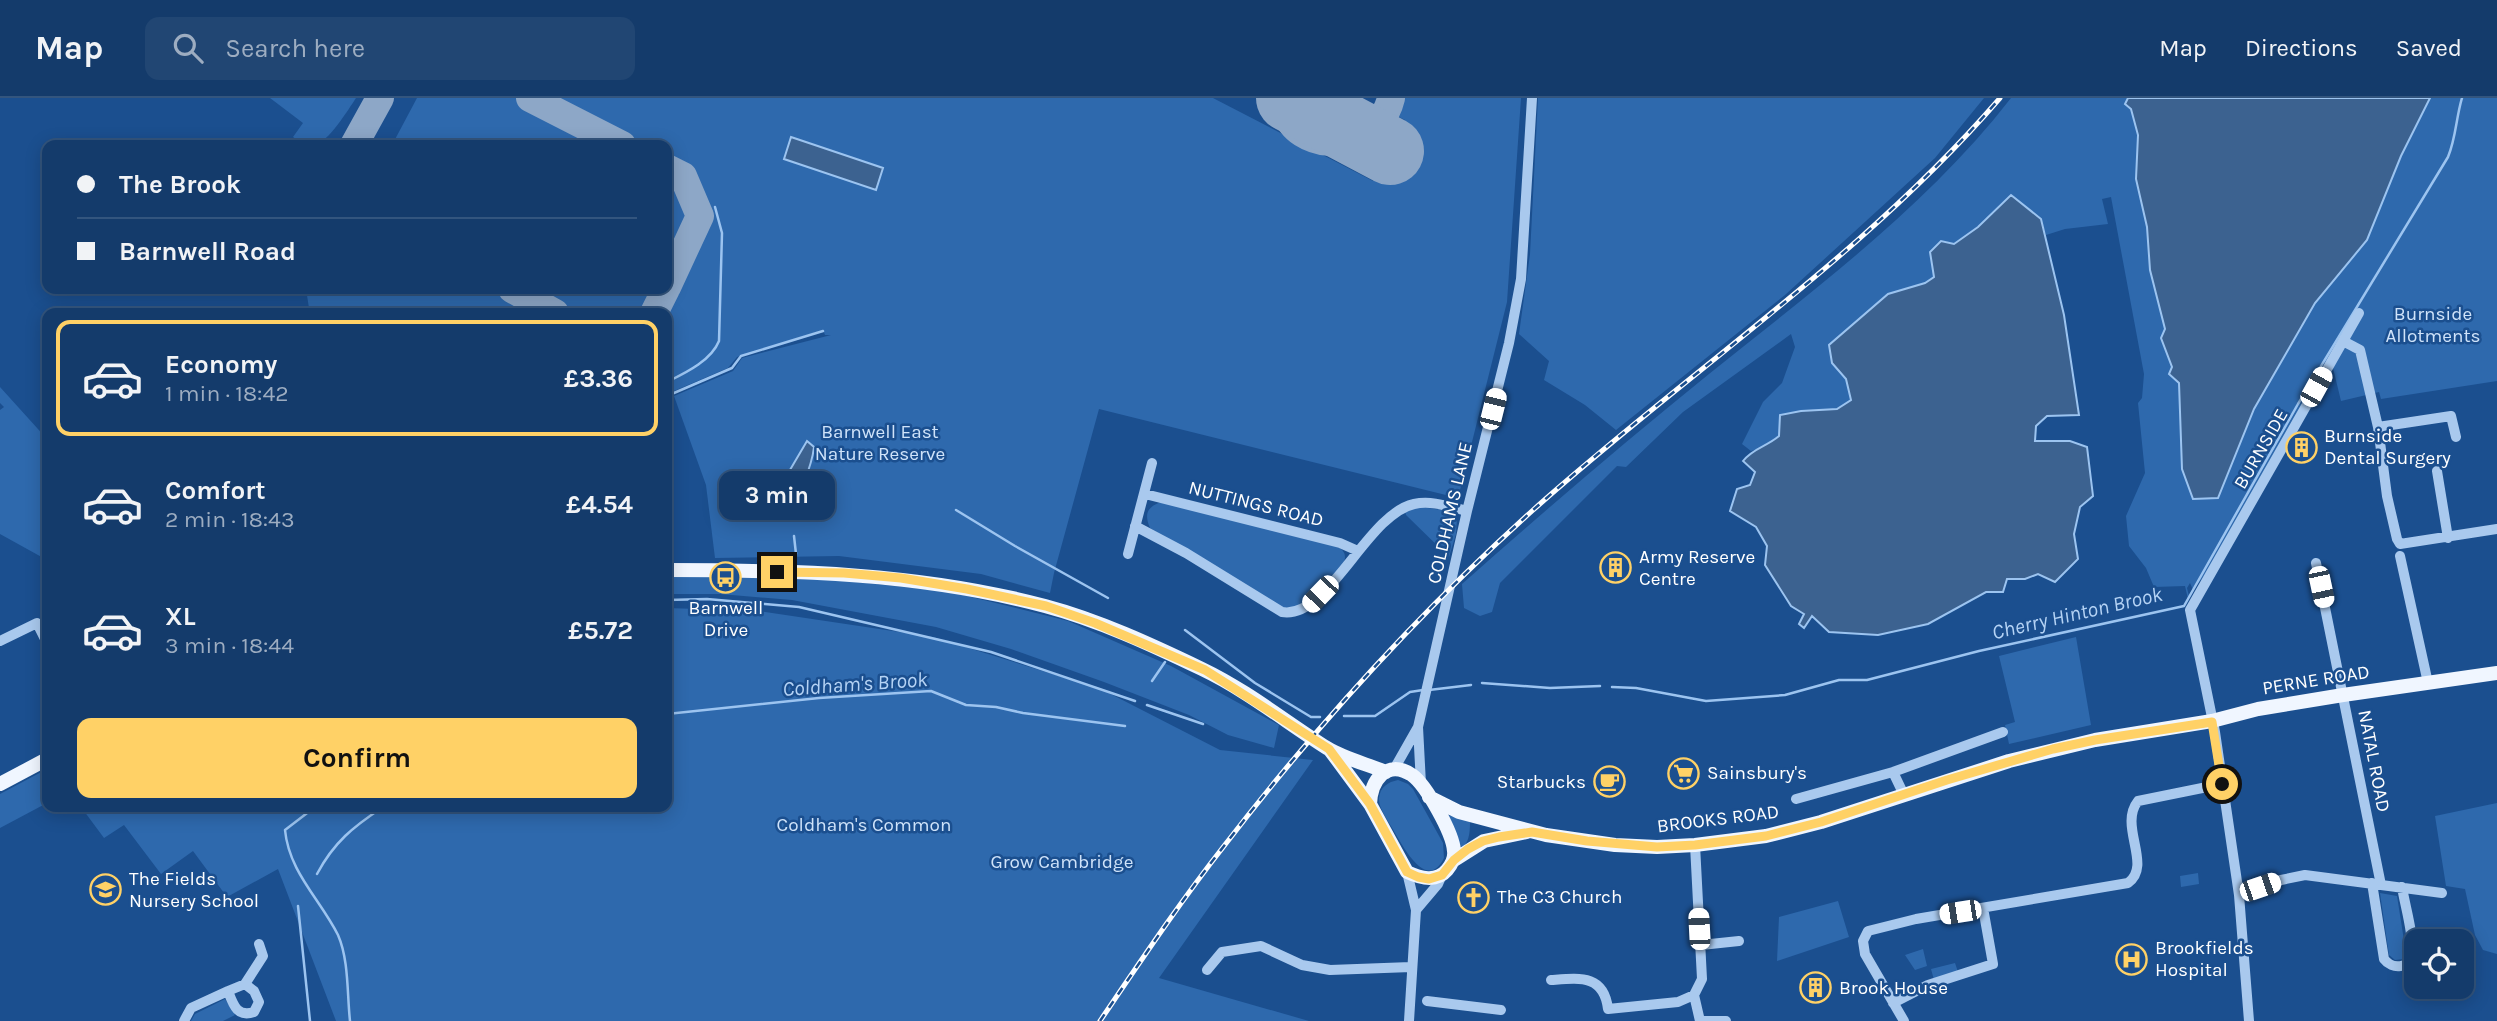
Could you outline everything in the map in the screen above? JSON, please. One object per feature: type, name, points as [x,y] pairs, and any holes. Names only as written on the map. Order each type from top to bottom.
[{"type":"main road","points":[[672,570],[844,573],[901,578],[1046,606],[1095,623],[1205,670],[1329,749],[1370,804],[1407,872],[1429,879],[1442,875]]},
{"type":"main road","name":"PERNE ROAD","points":[[2212,722],[2258,709],[2497,673]]},
{"type":"main road","name":"BROOKS ROAD","points":[[1329,749],[1390,771],[1402,771],[1412,775],[1425,790],[1459,813],[1532,832],[1615,845],[1657,847],[1766,836],[1800,828],[2053,749],[2212,722]]},
{"type":"main road","points":[[0,784],[42,763]]},
{"type":"main road","points":[[1370,804],[1374,783],[1390,771]]},
{"type":"main road","points":[[1425,790],[1452,839],[1454,860]]},
{"type":"main road","name":"BROOKS ROAD","points":[[1442,875],[1454,860],[1483,841],[1532,832]]},
{"type":"street","name":"COLDHAMS LANE","points":[[1390,771],[1418,726],[1467,511],[1503,369],[1520,288],[1532,98]]},
{"type":"street","name":"BURNSIDE","points":[[2212,722],[2190,610],[2358,313]]},
{"type":"street","points":[[2343,341],[2360,351],[2378,427],[2397,539],[2404,545],[2497,529]]},
{"type":"street","points":[[2378,427],[2451,416],[2456,437]]},
{"type":"street","points":[[1128,554],[1152,463]]},
{"type":"street","points":[[2437,471],[2448,538]]},
{"type":"street","name":"NUTTINGS ROAD","points":[[1145,494],[1340,543],[1358,551]]},
{"type":"street","points":[[1135,526],[1288,613],[1309,606],[1384,522],[1406,506],[1426,502],[1467,511]]},
{"type":"street","points":[[2399,556],[2428,682]]},
{"type":"street","name":"NATAL ROAD","points":[[2316,563],[2343,695],[2376,884],[2384,959],[2388,965],[2394,966],[2409,962],[2413,949],[2402,887]]},
{"type":"street","points":[[0,641],[37,622],[42,632]]},
{"type":"street","points":[[2212,722],[2239,895],[2249,1021]]},
{"type":"street","name":"COLDHAMS LANE","points":[[1418,726],[1425,790]]},
{"type":"street","name":"BROOKS ROAD","points":[[1796,799],[1893,772],[2003,732]]},
{"type":"street","points":[[1893,772],[1904,795]]},
{"type":"street","points":[[1904,1021],[1865,954],[1863,941],[1868,931],[1916,919],[2128,883],[2133,879],[2138,865],[2131,822],[2138,801],[2222,784]]},
{"type":"street","points":[[1695,845],[1702,979],[1694,995],[1700,1021],[1726,1021]]},
{"type":"street","points":[[1407,872],[1416,910],[1409,1016],[1421,1012],[1427,1001]]},
{"type":"street","points":[[1416,910],[1438,884],[1442,875]]},
{"type":"street","points":[[2239,895],[2281,880],[2305,875],[2442,893]]},
{"type":"street","points":[[1893,1003],[1928,985],[1993,964],[1983,908]]},
{"type":"street","points":[[1701,945],[1739,941]]},
{"type":"street","points":[[184,1021],[191,1009],[245,984],[264,956],[259,944]]},
{"type":"street","points":[[1207,970],[1222,952],[1261,946],[1302,965],[1330,970],[1411,967]]},
{"type":"street","points":[[1551,980],[1589,980],[1605,992],[1609,1021]]},
{"type":"street","points":[[228,990],[240,1013],[254,1012],[259,1002],[254,990],[245,984]]},
{"type":"street","points":[[1410,988],[1422,990],[1427,1001]]},
{"type":"street","points":[[1608,1009],[1678,1002],[1694,995]]},
{"type":"street","points":[[1427,1001],[1501,1010]]},
{"type":"green space","points":[[270,98],[356,98],[343,118],[323,140],[297,140],[293,137],[303,123]]},
{"type":"green space","name":"Barnwell East Nature Reserve","points":[[417,98],[1213,98],[1373,181],[1405,120],[1395,115],[1398,98],[1521,98],[1507,302],[1458,498],[1099,409],[1050,593],[981,574],[839,556],[715,558],[706,485],[674,396],[733,371],[742,358],[831,335],[825,335],[823,330],[737,357],[728,368],[672,392],[672,308],[309,308],[307,294],[672,294],[672,140],[395,140]]},
{"type":"green space","points":[[1538,98],[1984,98],[1935,158],[1785,295],[1616,430],[1585,405],[1544,380],[1549,361],[1519,334],[1530,254]]},
{"type":"green space","name":"Burnside Allotments","points":[[2011,98],[2128,98],[2126,104],[2131,109],[2138,135],[2136,179],[2147,227],[2150,270],[2165,329],[2161,338],[2179,382],[2182,469],[2218,498],[2254,409],[2315,303],[2367,240],[2401,155],[2429,98],[2497,98],[2497,381],[2381,399],[2379,392],[2341,401],[2333,368],[2325,361],[2210,568],[2193,590],[2190,583],[2187,588],[2188,599],[2185,586],[2154,587],[2146,568],[2129,546],[2126,516],[2145,473],[2138,403],[2142,398],[2144,374],[2111,197],[2102,199],[2108,224],[2065,229],[2046,235],[2041,219],[2011,196],[1954,245],[1941,241],[1930,252],[1934,277],[1925,283],[1888,294],[1832,363],[1846,379],[1852,400],[1837,409],[1801,411],[1779,435],[1759,448],[1751,451],[1742,444],[1763,402],[1782,383],[1795,347],[1791,334],[1683,412],[1626,467],[1617,466],[1500,583],[1492,612],[1480,616],[1464,608],[1462,584],[1646,425],[1868,245],[1943,175]]},
{"type":"green space","points":[[0,387],[42,433],[42,557],[0,534],[0,410],[4,407],[0,403]]},
{"type":"green space","points":[[1161,502],[1336,545],[1345,556],[1343,565],[1304,605],[1284,609],[1150,528],[1148,512]]},
{"type":"green space","points":[[1420,507],[1450,511],[1457,518],[1456,534],[1449,557],[1406,515],[1405,511]]},
{"type":"green space","points":[[672,574],[829,579],[951,592],[1068,621],[1171,666],[1279,725],[1274,748],[1228,735],[1189,715],[1104,682],[1011,649],[936,627],[792,600],[720,594],[672,594]]},
{"type":"green space","name":"Coldham's Common","points":[[672,608],[759,611],[933,637],[1101,689],[1220,750],[1313,760],[1159,978],[1309,1021],[336,1021],[278,869],[227,897],[193,851],[161,874],[124,825],[104,838],[85,812],[672,812]]},
{"type":"green space","points":[[2076,637],[2091,725],[2009,744],[2005,725],[2015,722],[1999,656]]},
{"type":"green space","points":[[42,772],[42,806],[0,828],[0,794]]},
{"type":"green space","points":[[1398,780],[1413,789],[1443,843],[1444,858],[1430,871],[1416,864],[1380,807],[1379,798],[1383,788]]},
{"type":"green space","points":[[2497,803],[2497,954],[2483,950],[2475,935],[2465,889],[2446,886],[2435,816]]},
{"type":"green space","points":[[1447,815],[1470,820],[1470,831],[1463,847],[1460,846]]},
{"type":"green space","points":[[2198,873],[2199,884],[2181,887],[2180,876]]},
{"type":"green space","points":[[2380,893],[2397,896],[2404,940],[2404,959],[2395,960],[2389,955]]},
{"type":"green space","points":[[1838,901],[1849,937],[1777,961],[1779,917]]},
{"type":"green space","points":[[1923,949],[1927,966],[1915,970],[1905,955]]},
{"type":"green space","points":[[1955,963],[1958,972],[1934,980],[1931,969]]},
{"type":"green space","points":[[225,999],[235,1015],[223,1021],[191,1021],[195,1014]]},
{"type":"shaded area","points":[[2128,98],[2430,98],[2401,156],[2367,240],[2315,303],[2254,409],[2218,498],[2193,499],[2182,469],[2179,383],[2169,374],[2172,367],[2161,338],[2165,329],[2150,270],[2147,227],[2136,179],[2138,135],[2131,109],[2125,104]]},
{"type":"shaded area","points":[[791,137],[883,168],[876,190],[784,159]]},
{"type":"shaded area","points":[[2011,195],[2041,219],[2064,315],[2079,415],[2047,416],[2036,426],[2035,441],[2070,441],[2087,447],[2093,496],[2080,507],[2074,534],[2078,559],[2055,582],[2038,574],[2025,579],[2007,579],[2003,592],[1986,592],[1928,624],[1878,635],[1829,632],[1812,616],[1804,628],[1799,624],[1804,614],[1791,606],[1765,565],[1767,546],[1756,527],[1730,511],[1737,489],[1750,485],[1755,472],[1743,461],[1779,436],[1780,415],[1837,409],[1851,400],[1846,379],[1832,363],[1829,345],[1888,294],[1925,283],[1934,277],[1930,252],[1941,241],[1954,244],[1978,227]]},
{"type":"shaded area","points":[[807,441],[814,447],[810,463],[800,492],[786,514],[780,509],[777,492]]},
{"type":"waterway","name":"Cherry Hinton Brook","points":[[1612,687],[1636,688],[1706,701],[1785,695],[1839,680],[1867,680],[1979,651],[2184,606],[2298,404],[2448,157],[2462,98]]},
{"type":"waterway","points":[[672,379],[704,360],[719,341],[722,233],[715,207]]},
{"type":"waterway","points":[[672,394],[732,368],[741,356],[823,331]]},
{"type":"waterway","points":[[956,510],[1108,598]]},
{"type":"waterway","points":[[794,536],[796,554]]},
{"type":"waterway","points":[[672,600],[707,599],[799,607],[991,652],[1135,701]]},
{"type":"waterway","name":"Cherry Hinton Brook","points":[[1185,630],[1255,683],[1311,717],[1320,717]]},
{"type":"waterway","name":"Cherry Hinton Brook","points":[[1152,681],[1165,662]]},
{"type":"waterway","name":"Cherry Hinton Brook","points":[[1482,683],[1550,688],[1600,686]]},
{"type":"waterway","name":"Cherry Hinton Brook","points":[[1429,690],[1471,685]]},
{"type":"waterway","name":"Cherry Hinton Brook","points":[[1344,716],[1375,716],[1410,692],[1423,690]]},
{"type":"waterway","name":"Coldham's Brook","points":[[672,713],[819,698],[931,691],[966,705],[1125,726]]},
{"type":"waterway","points":[[1147,705],[1203,724]]},
{"type":"waterway","points":[[308,812],[285,830],[292,859],[342,945],[350,1021]]},
{"type":"waterway","name":"Coldham's Brook","points":[[317,874],[345,836],[376,812]]},
{"type":"waterway","name":"Coldham's Brook","points":[[298,906],[310,1021]]},
{"type":"taxiway","points":[[357,140],[380,98]]},
{"type":"taxiway","points":[[530,98],[612,140]]},
{"type":"taxiway","points":[[1275,98],[1297,130],[1315,139],[1329,142],[1356,138],[1368,132],[1386,112],[1391,98]]},
{"type":"taxiway","points":[[672,170],[683,176],[700,216],[672,276]]},
{"type":"taxiway","points":[[521,294],[546,308]]},
{"type":"taxiway","points":[[656,308],[664,294]]},
{"type":"runway","points":[[1290,98],[1390,151]]},
{"type":"railway","points":[[1100,1021],[1192,889],[1259,801],[1409,630],[1532,511],[1833,262],[1891,210],[1947,156],[2000,98]]},
{"type":"place","name":"Burnside Dental Surgery","points":[[2301,447]]},
{"type":"place","name":"Army Reserve Centre","points":[[1616,568]]},
{"type":"place","name":"Barnwell Drive","points":[[726,577]]},
{"type":"place","name":"Sainsbury's","points":[[1684,773]]},
{"type":"place","name":"Starbucks","points":[[1609,782]]},
{"type":"place","name":"The Fields Nursery School","points":[[106,890]]},
{"type":"place","name":"The C3 Church","points":[[1474,897]]},
{"type":"place","name":"Brookfields Hospital","points":[[2132,959]]},
{"type":"place","name":"Brook House","points":[[1816,988]]},
{"type":"route","points":[[777,572],[844,573],[901,578],[1046,606],[1095,623],[1205,670],[1329,749],[1370,804],[1407,872],[1429,879],[1442,875],[1454,860],[1468,849],[1499,837],[1532,832],[1615,845],[1657,847],[1766,836],[1821,822],[1947,780],[2053,749],[2212,722],[2222,784]]},
{"type":"park label","name":"Grow Cambridge","points":[[1062,862]]}]
